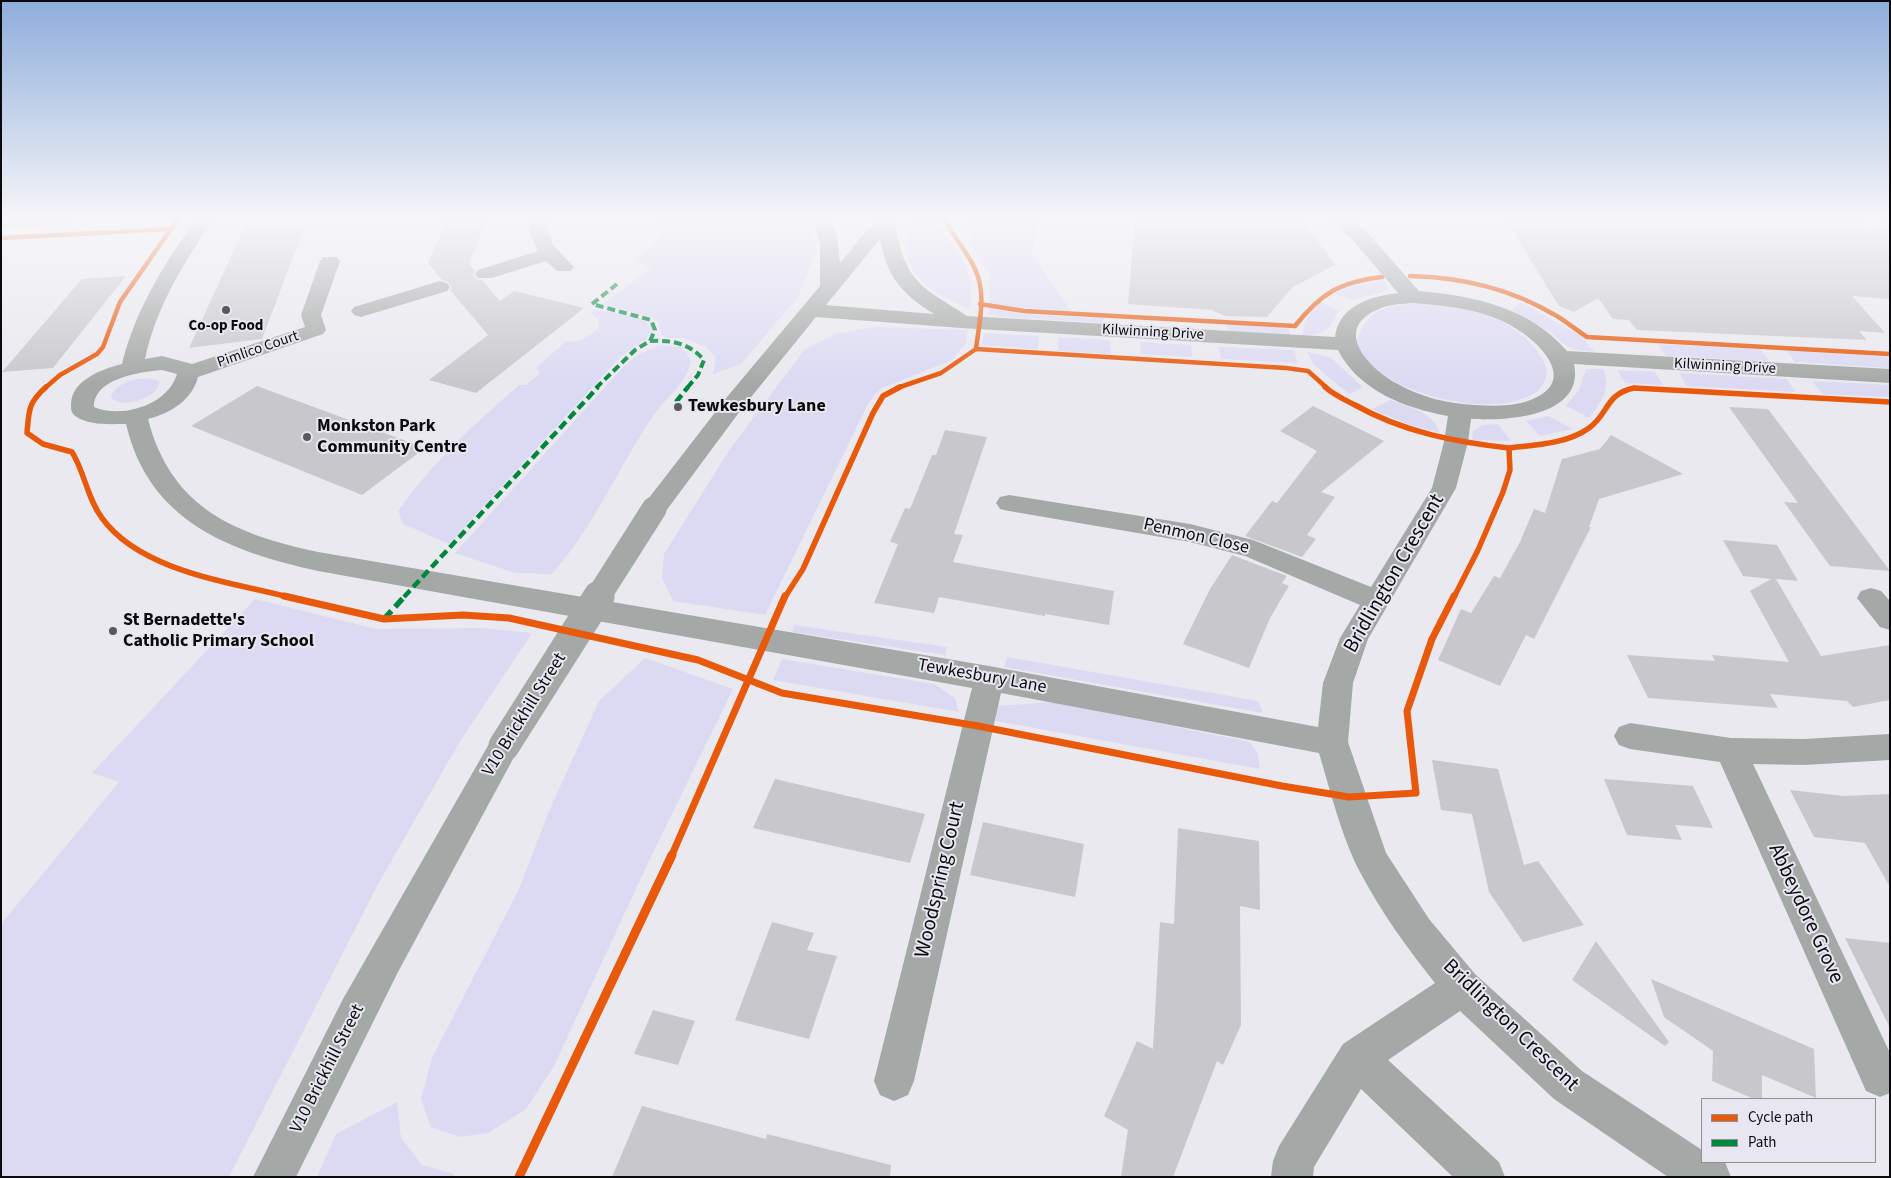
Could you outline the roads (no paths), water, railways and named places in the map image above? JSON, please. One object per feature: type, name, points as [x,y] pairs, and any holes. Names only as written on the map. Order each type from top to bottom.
[{"type":"street","points":[[132,367],[138,338],[155,299],[169,274]]},
{"type":"street","name":"Pimlico Court","points":[[188,374],[316,330],[312,315],[326,274]]},
{"type":"street","points":[[830,274],[830,286]]},
{"type":"street","name":"V10 Brickhill Street","points":[[274,1177],[301,1120],[422,891],[504,746],[654,509],[840,274]]},
{"type":"street","points":[[901,274],[906,282],[925,298],[961,322]]},
{"type":"street","points":[[1393,274],[1413,297]]},
{"type":"street","points":[[362,311],[440,287]]},
{"type":"street","points":[[1413,297],[1448,299],[1483,306],[1516,320],[1543,337],[1560,357],[1565,377],[1556,395],[1534,408],[1500,414],[1460,412],[1427,404],[1396,392],[1371,378],[1354,361],[1345,344],[1346,326],[1359,311],[1382,301],[1413,297]]},
{"type":"street","name":"Kilwinning Drive","points":[[810,310],[961,322],[1345,344]]},
{"type":"street","name":"Kilwinning Drive","points":[[1560,357],[1890,376]]},
{"type":"street","points":[[162,363],[174,364],[183,368],[188,374],[188,382],[182,391],[170,400],[136,415],[110,419],[89,416],[82,410],[80,403],[91,387],[117,372],[132,367],[162,363]]},
{"type":"street","name":"Bridlington Crescent","points":[[1460,412],[1444,488],[1375,600],[1354,638],[1338,683],[1332,742],[1372,861],[1416,931],[1462,987],[1568,1086],[1692,1168],[1710,1177]]},
{"type":"street","name":"Tewkesbury Lane","points":[[136,415],[140,438],[151,467],[167,489],[191,512],[226,533],[284,554],[537,601],[989,678],[1332,742]]},
{"type":"street","name":"Penmon Close","points":[[1009,503],[1190,533],[1253,549],[1375,600]]},
{"type":"street","points":[[1871,598],[1890,620]]},
{"type":"street","name":"Woodspring Court","points":[[894,1081],[989,678]]},
{"type":"street","points":[[1630,736],[1731,751],[1804,752],[1890,747]]},
{"type":"street","name":"Abbeydore Grove","points":[[1731,751],[1880,1077]]},
{"type":"street","points":[[1292,1177],[1294,1161],[1357,1058],[1462,987]]},
{"type":"street","points":[[1357,1058],[1484,1177]]},
{"type":"place","name":"Co-op Food","points":[[226,310]]},
{"type":"place","name":"Tewkesbury Lane","points":[[678,407]]},
{"type":"place","name":"Monkston Park Community Centre","points":[[307,437]]},
{"type":"place","name":"St Bernadette's Catholic Primary School","points":[[113,631]]}]
